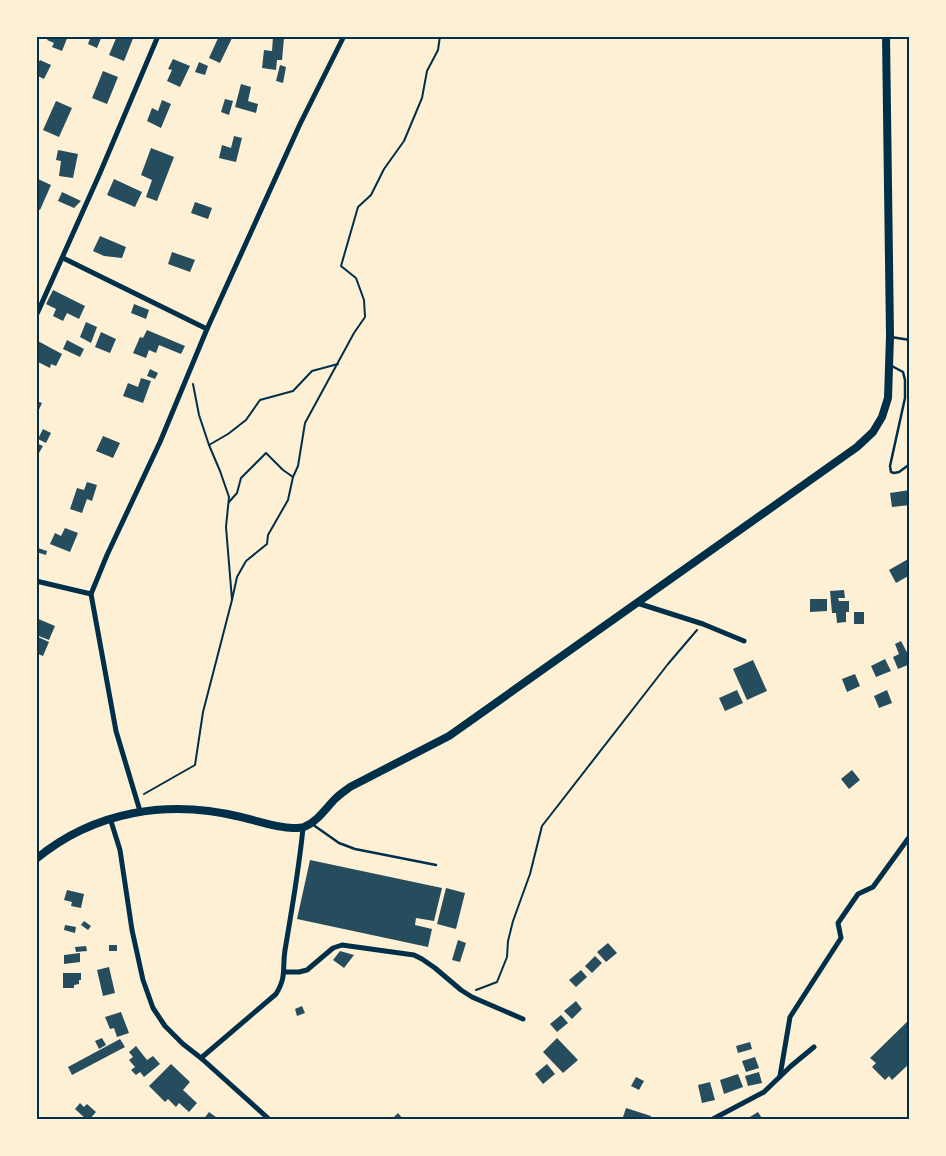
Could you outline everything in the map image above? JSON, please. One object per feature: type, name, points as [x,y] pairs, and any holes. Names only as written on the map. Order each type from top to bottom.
[{"type":"main road","points":[[36,859],[65,838],[89,826],[110,818],[140,811],[166,808],[210,811],[276,827],[303,828],[350,787],[449,736],[858,446],[872,432],[882,417],[888,398],[890,336],[886,36]]},
{"type":"street","points":[[36,316],[100,173],[158,36]]},
{"type":"street","points":[[140,811],[116,731],[91,594],[107,555],[160,442],[207,329],[300,124],[344,36]]},
{"type":"street","points":[[62,258],[207,329]]},
{"type":"street","points":[[36,581],[91,594]]},
{"type":"street","points":[[637,603],[703,624],[744,641]]},
{"type":"street","points":[[110,818],[120,850],[138,958],[143,980],[153,1008],[165,1026],[182,1044],[201,1058],[270,1120]]},
{"type":"street","points":[[201,1058],[276,994],[281,985],[285,972],[284,956],[298,877],[303,828]]},
{"type":"street","points":[[780,1076],[790,1017],[841,938],[838,923],[858,894],[873,887],[910,836]]},
{"type":"street","points":[[285,972],[307,970],[333,948],[342,946],[414,955],[435,968],[467,993],[524,1019]]},
{"type":"street","points":[[711,1120],[764,1092],[814,1047]]},
{"type":"lane","points":[[890,336],[910,340]]},
{"type":"lane","points":[[889,364],[903,372],[905,380],[905,398],[891,457],[891,472],[899,472],[910,464]]},
{"type":"lane","points":[[311,823],[340,843],[355,849],[436,865]]},
{"type":"path","points":[[136,798],[195,765],[203,712],[237,577],[246,562],[267,544],[268,535],[288,500],[298,466],[305,423],[354,333],[365,317],[364,300],[356,278],[342,266],[358,207],[371,195],[384,169],[404,141],[422,98],[427,71],[438,50],[440,36]]},
{"type":"path","points":[[209,445],[228,434],[246,420],[260,400],[293,390],[312,371],[338,364]]},
{"type":"path","points":[[190,370],[199,415],[229,497],[226,527],[232,600]]},
{"type":"path","points":[[229,502],[237,493],[241,478],[266,453],[293,478]]},
{"type":"path","points":[[467,993],[497,982],[507,957],[513,921],[530,874],[542,826],[668,664],[703,624]]},
{"type":"building","points":[[49,36],[68,36],[62,51],[52,47],[54,43],[47,40]]},
{"type":"building","points":[[91,36],[102,36],[97,48],[88,44]]},
{"type":"building","points":[[117,36],[134,36],[124,61],[109,55]]},
{"type":"building","points":[[219,36],[233,36],[220,63],[209,58]]},
{"type":"building","points":[[273,37],[284,38],[282,60],[277,60],[276,70],[262,68],[264,50],[272,51]]},
{"type":"building","points":[[173,59],[190,66],[180,87],[167,81],[172,70],[168,69]]},
{"type":"building","points":[[40,60],[51,65],[44,79],[36,75],[36,67]]},
{"type":"building","points":[[199,62],[208,66],[205,75],[195,72]]},
{"type":"building","points":[[280,65],[286,67],[283,83],[276,81]]},
{"type":"building","points":[[103,71],[118,77],[107,104],[92,98]]},
{"type":"building","points":[[241,84],[251,87],[248,101],[258,104],[256,113],[235,107]]},
{"type":"building","points":[[225,99],[233,101],[229,115],[221,112]]},
{"type":"building","points":[[162,100],[171,104],[161,128],[147,121],[152,108],[158,111]]},
{"type":"building","points":[[56,101],[72,108],[59,137],[43,130]]},
{"type":"building","points":[[234,136],[242,138],[236,162],[219,158],[222,145],[231,148]]},
{"type":"building","points":[[151,148],[174,157],[157,201],[146,197],[152,180],[141,175]]},
{"type":"building","points":[[58,150],[78,154],[73,178],[59,176],[61,161],[56,160]]},
{"type":"building","points":[[38,179],[51,185],[40,210],[36,208],[36,183]]},
{"type":"building","points":[[114,179],[142,192],[135,207],[107,195]]},
{"type":"building","points":[[62,192],[81,201],[74,208],[58,201]]},
{"type":"building","points":[[195,202],[212,208],[208,219],[191,213]]},
{"type":"building","points":[[100,236],[126,247],[122,258],[104,256],[93,251]]},
{"type":"building","points":[[172,252],[195,260],[190,272],[168,264]]},
{"type":"building","points":[[53,290],[85,306],[79,319],[67,313],[63,321],[53,316],[56,309],[46,304]]},
{"type":"building","points":[[134,304],[149,310],[146,319],[131,313]]},
{"type":"building","points":[[86,322],[97,327],[91,343],[80,337]]},
{"type":"building","points":[[147,330],[185,346],[181,354],[159,345],[156,353],[149,350],[146,358],[133,353],[140,337],[143,338]]},
{"type":"building","points":[[101,332],[116,339],[110,353],[95,347]]},
{"type":"building","points":[[36,340],[62,354],[56,366],[51,364],[50,368],[38,362],[39,359],[36,357]]},
{"type":"building","points":[[67,340],[84,349],[80,357],[63,349]]},
{"type":"building","points":[[150,369],[158,373],[155,379],[147,376]]},
{"type":"building","points":[[141,378],[151,381],[143,403],[123,396],[128,383],[138,387]]},
{"type":"building","points":[[36,401],[42,403],[36,416]]},
{"type":"building","points":[[43,429],[51,433],[46,443],[38,439]]},
{"type":"building","points":[[103,436],[120,443],[113,458],[96,451]]},
{"type":"building","points":[[36,443],[43,446],[36,458]]},
{"type":"building","points":[[87,482],[97,485],[92,501],[87,499],[82,513],[70,509],[77,488],[84,490]]},
{"type":"building","points":[[910,490],[910,505],[892,507],[890,493]]},
{"type":"building","points":[[65,528],[78,533],[70,552],[50,544],[55,533],[61,536]]},
{"type":"building","points":[[38,548],[47,551],[46,555],[36,552]]},
{"type":"building","points":[[910,558],[910,575],[896,583],[889,570]]},
{"type":"building","points":[[844,590],[845,598],[838,598],[839,601],[849,601],[849,612],[846,612],[846,622],[837,623],[836,613],[832,613],[830,591]]},
{"type":"building","points":[[810,599],[827,599],[827,611],[810,612]]},
{"type":"building","points":[[854,612],[864,612],[864,624],[854,624]]},
{"type":"building","points":[[36,618],[55,626],[49,640],[36,635]]},
{"type":"building","points":[[36,636],[49,642],[43,656],[36,653]]},
{"type":"building","points":[[901,641],[910,658],[910,664],[898,669],[893,657],[899,654],[895,644]]},
{"type":"building","points":[[885,659],[891,671],[876,677],[871,666]]},
{"type":"building","points":[[753,660],[767,691],[747,700],[733,669]]},
{"type":"building","points":[[855,674],[860,686],[847,692],[842,679]]},
{"type":"building","points":[[737,690],[743,703],[725,711],[719,698]]},
{"type":"building","points":[[887,690],[892,703],[879,708],[874,696]]},
{"type":"building","points":[[852,770],[860,780],[849,789],[841,779]]},
{"type":"building","points":[[310,860],[442,888],[434,921],[416,918],[415,925],[432,929],[428,947],[297,919]]},
{"type":"building","points":[[446,888],[465,893],[456,929],[437,924]]},
{"type":"building","points":[[67,890],[84,894],[81,908],[71,906],[72,902],[64,900]]},
{"type":"building","points":[[84,921],[91,926],[88,930],[81,925]]},
{"type":"building","points":[[65,925],[76,927],[75,933],[64,930]]},
{"type":"building","points":[[458,940],[466,943],[460,962],[452,960]]},
{"type":"building","points":[[608,943],[617,953],[606,962],[597,952]]},
{"type":"building","points":[[109,945],[117,945],[117,951],[109,951]]},
{"type":"building","points":[[86,946],[87,951],[76,952],[75,947]]},
{"type":"building","points":[[340,951],[354,955],[344,968],[333,960]]},
{"type":"building","points":[[80,953],[80,962],[64,964],[64,955]]},
{"type":"building","points":[[595,956],[602,963],[592,973],[585,966]]},
{"type":"building","points":[[109,967],[115,993],[103,996],[97,970]]},
{"type":"building","points":[[581,970],[587,977],[576,987],[569,980]]},
{"type":"building","points":[[63,973],[81,973],[79,984],[74,985],[74,988],[63,988]]},
{"type":"building","points":[[576,1001],[582,1009],[572,1019],[564,1011]]},
{"type":"building","points":[[302,1006],[305,1013],[297,1016],[295,1009]]},
{"type":"building","points":[[121,1012],[129,1033],[117,1037],[114,1028],[110,1029],[105,1017]]},
{"type":"building","points":[[561,1015],[568,1023],[557,1032],[550,1024]]},
{"type":"building","points":[[910,1019],[910,1063],[892,1080],[889,1076],[885,1080],[872,1067],[876,1063],[870,1058]]},
{"type":"building","points":[[102,1038],[106,1045],[99,1049],[95,1041]]},
{"type":"building","points":[[557,1038],[578,1060],[563,1073],[543,1052]]},
{"type":"building","points":[[120,1039],[125,1047],[72,1075],[68,1067]]},
{"type":"building","points":[[750,1042],[752,1049],[738,1053],[736,1046]]},
{"type":"building","points":[[136,1046],[147,1060],[153,1056],[160,1064],[144,1077],[140,1072],[136,1075],[131,1070],[135,1067],[129,1060],[133,1057],[129,1052]]},
{"type":"building","points":[[755,1057],[759,1068],[746,1072],[742,1061]]},
{"type":"building","points":[[171,1064],[190,1082],[183,1090],[197,1103],[189,1112],[179,1103],[176,1107],[168,1099],[165,1102],[149,1086]]},
{"type":"building","points":[[547,1064],[555,1074],[543,1084],[535,1074]]},
{"type":"building","points":[[759,1072],[762,1083],[748,1086],[745,1076]]},
{"type":"building","points":[[738,1074],[743,1087],[724,1094],[720,1080]]},
{"type":"building","points":[[636,1077],[644,1081],[639,1090],[631,1086]]},
{"type":"building","points":[[710,1082],[715,1100],[702,1103],[698,1085]]},
{"type":"building","points":[[80,1103],[84,1107],[87,1104],[96,1112],[89,1120],[75,1109]]},
{"type":"building","points":[[626,1108],[651,1116],[650,1120],[622,1120]]},
{"type":"building","points":[[209,1112],[220,1120],[203,1120]]},
{"type":"building","points":[[758,1112],[763,1120],[745,1120]]},
{"type":"building","points":[[398,1113],[404,1120],[391,1120]]}]
